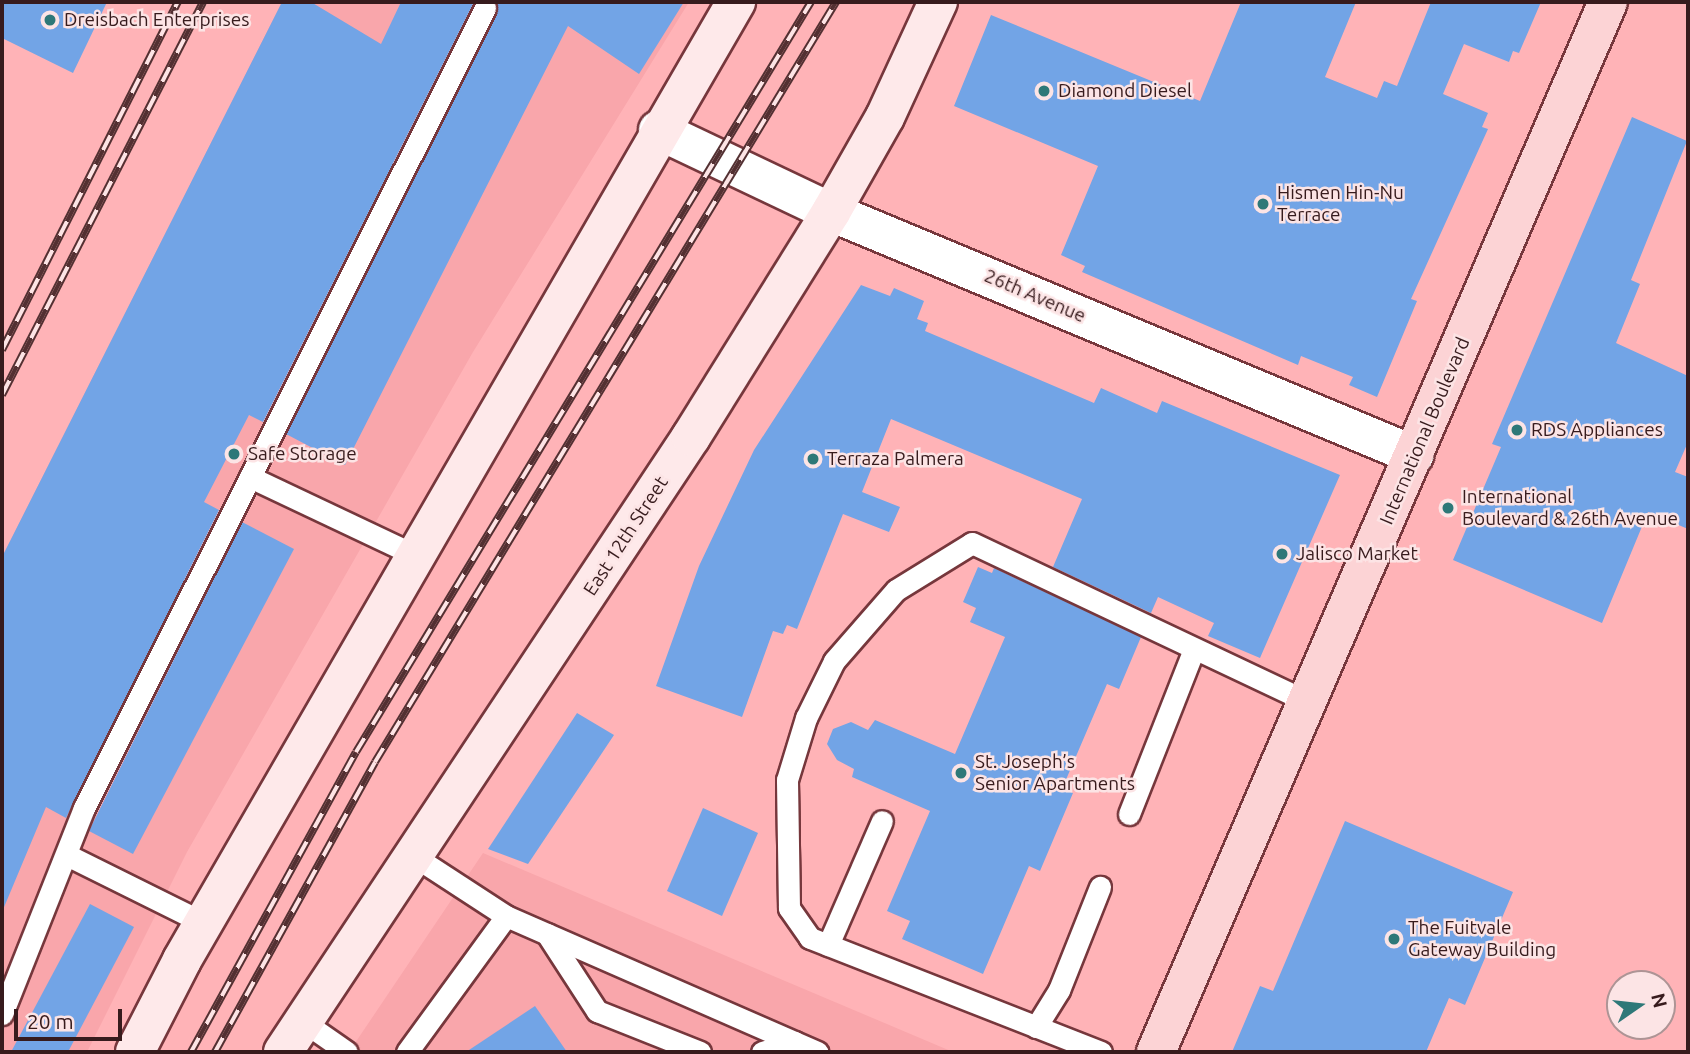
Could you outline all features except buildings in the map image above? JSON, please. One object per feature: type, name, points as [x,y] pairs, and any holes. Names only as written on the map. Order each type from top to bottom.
[{"type":"main road","points":[[135,1052],[204,923],[659,130],[736,2]]},
{"type":"main road","name":"East 12th Street","points":[[294,1037],[831,212],[886,117],[938,2]]},
{"type":"main road","name":"International Boulevard","points":[[1156,1052],[1608,2]]},
{"type":"street","name":"26th Avenue","points":[[659,130],[831,212],[1414,455]]},
{"type":"lane","points":[[2,1014],[84,808],[485,8]]},
{"type":"lane","points":[[250,477],[415,555]]},
{"type":"lane","points":[[1101,1052],[810,938],[789,908],[787,780],[806,718],[834,661],[896,590],[972,543],[1308,702]]},
{"type":"lane","points":[[1129,814],[1194,649]]},
{"type":"lane","points":[[828,945],[882,821]]},
{"type":"lane","points":[[67,855],[204,923]]},
{"type":"lane","points":[[414,856],[506,916],[818,1052]]},
{"type":"lane","points":[[1037,1027],[1059,989],[1100,887]]},
{"type":"lane","points":[[407,1052],[506,916]]},
{"type":"lane","points":[[547,934],[597,1011],[700,1052]]},
{"type":"lane","points":[[294,1037],[347,1052]]},
{"type":"lane","points":[[762,1052],[794,1042]]},
{"type":"shaded area","name":"Safe Storage","points":[[282,2],[689,2],[473,352],[187,852],[87,1052],[2,1052],[2,557]]},
{"type":"shaded area","points":[[483,853],[953,1052],[349,1052]]},
{"type":"railway","points":[[2,350],[178,2]]},
{"type":"railway","points":[[2,395],[203,2]]},
{"type":"railway","points":[[191,1052],[356,752],[811,2]]},
{"type":"railway","points":[[215,1052],[375,762],[836,2]]},
{"type":"place","name":"Dreisbach Enterprises","points":[[50,20]]},
{"type":"place","name":"Diamond Diesel","points":[[1044,91]]},
{"type":"place","name":"Hismen Hin-Nu Terrace","points":[[1263,204]]},
{"type":"place","name":"RDS Appliances","points":[[1517,430]]},
{"type":"place","name":"Safe Storage","points":[[234,454]]},
{"type":"place","name":"Terraza Palmera","points":[[813,459]]},
{"type":"place","name":"International Boulevard & 26th Avenue","points":[[1448,508]]},
{"type":"place","name":"Jalisco Market","points":[[1282,554]]},
{"type":"place","name":"St. Joseph’s Senior Apartments","points":[[961,773]]},
{"type":"place","name":"The Fuitvale Gateway Building","points":[[1394,939]]}]
